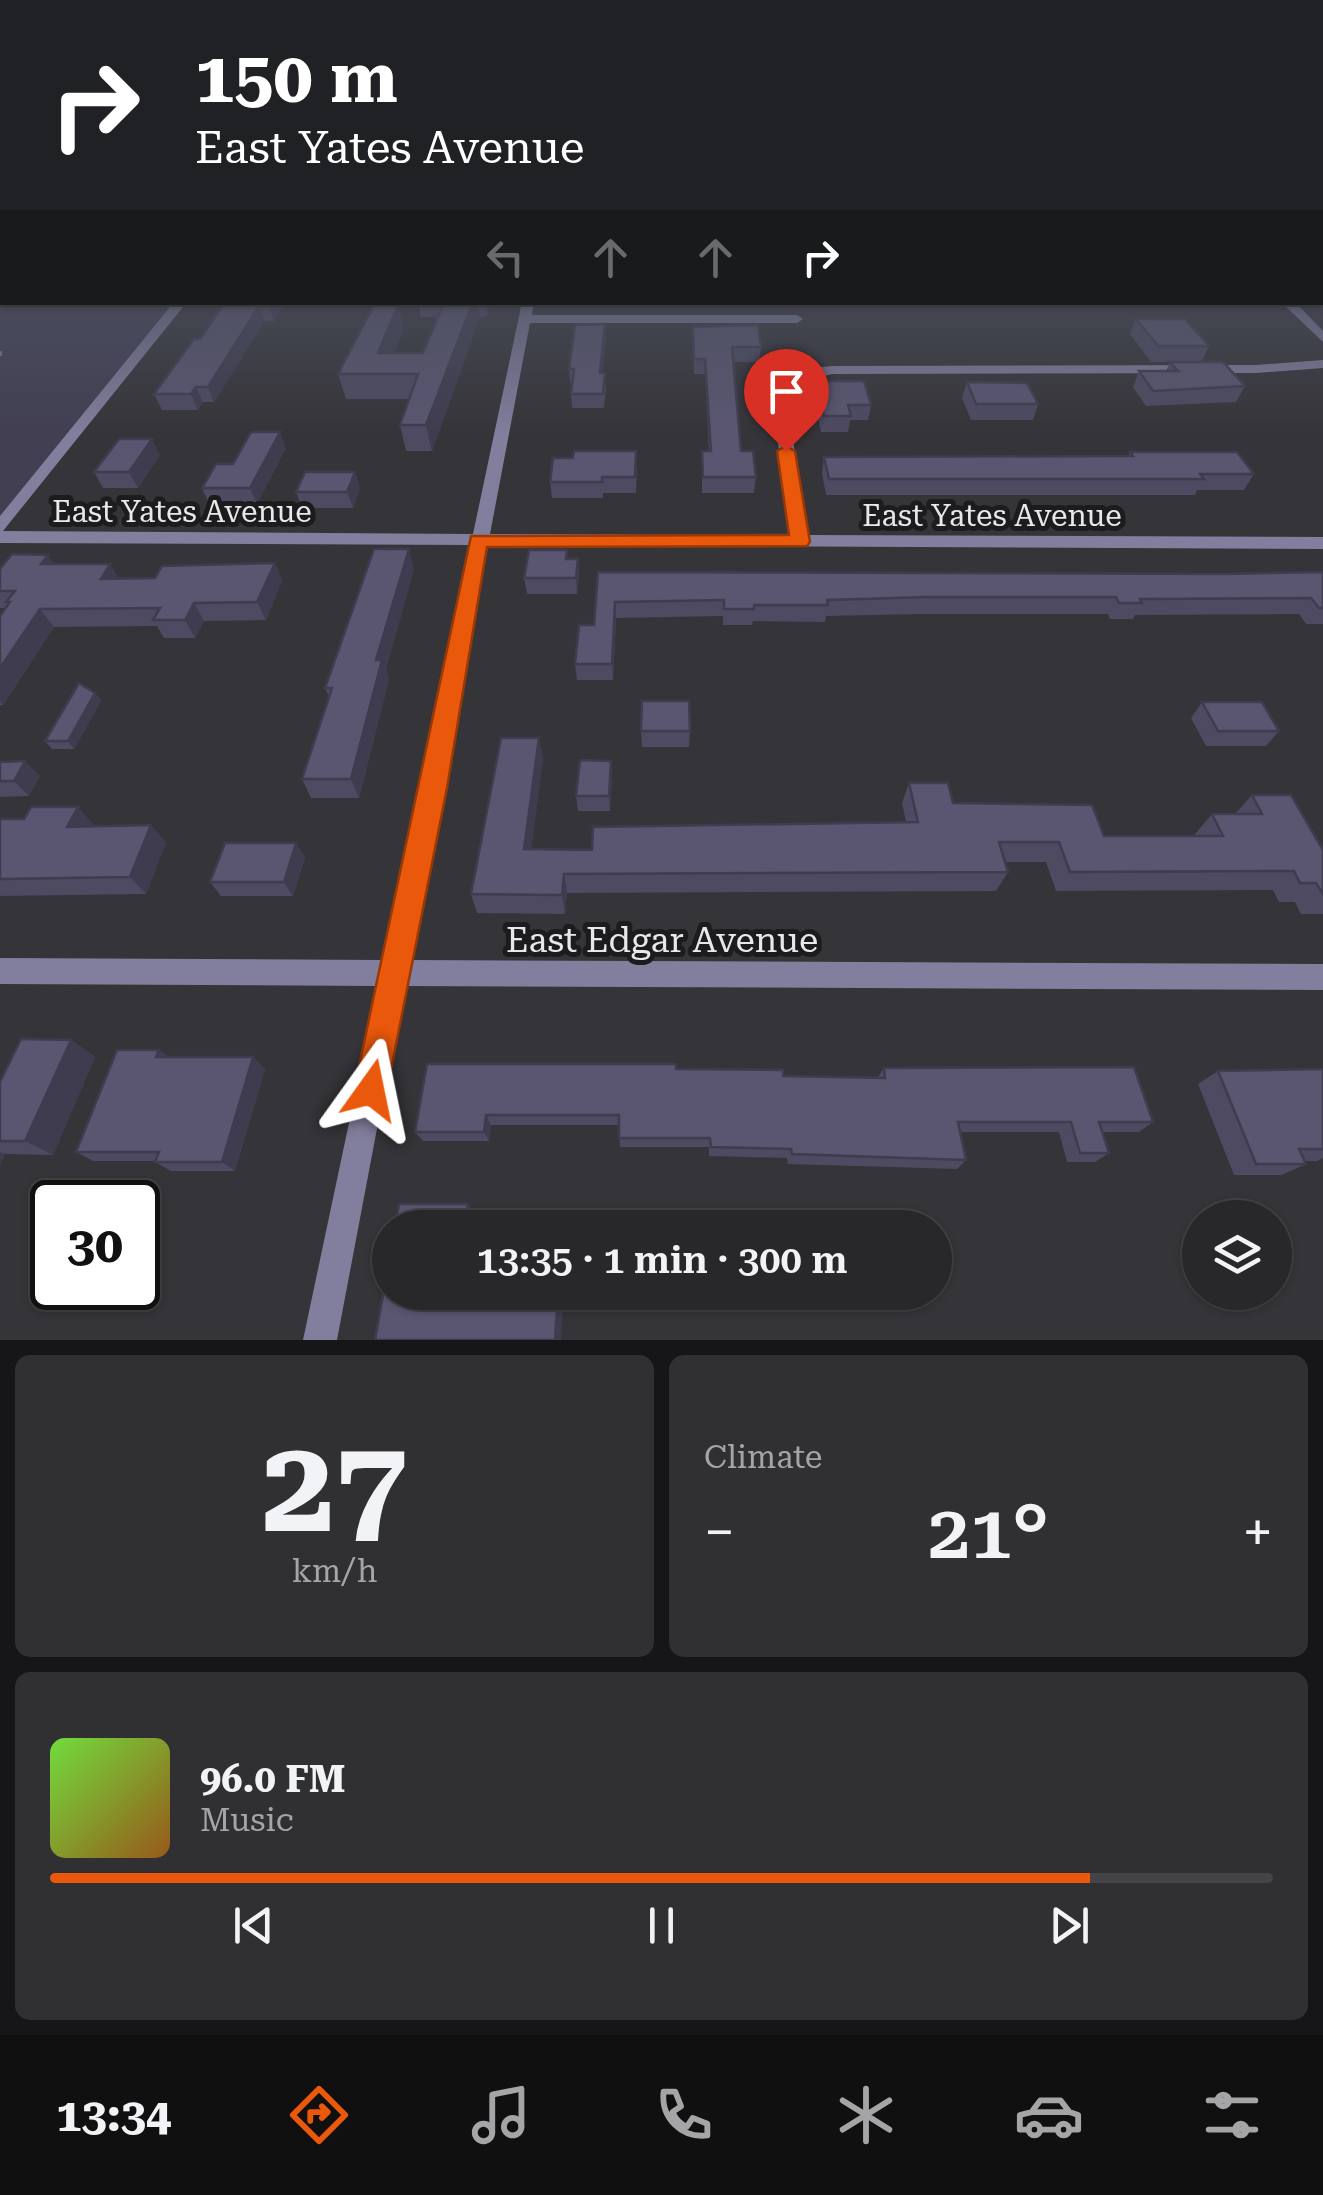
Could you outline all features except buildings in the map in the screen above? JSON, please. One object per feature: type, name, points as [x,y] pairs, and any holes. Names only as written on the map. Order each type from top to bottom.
[{"type":"street","points":[[0,527],[175,310]]},
{"type":"street","points":[[320,1340],[438,768],[478,540],[526,310],[796,318]]},
{"type":"street","points":[[1295,310],[1323,338]]},
{"type":"street","points":[[800,542],[780,396],[787,382],[804,374],[844,369],[1256,369],[1323,364]]},
{"type":"street","name":"East Yates Avenue","points":[[0,537],[1323,543]]},
{"type":"street","name":"East Edgar Avenue","points":[[0,972],[1323,976]]},
{"type":"shaded area","points":[[0,310],[176,310],[0,528]]},
{"type":"route","points":[[371,1090],[434,788],[478,540],[800,542],[786,451]]}]
